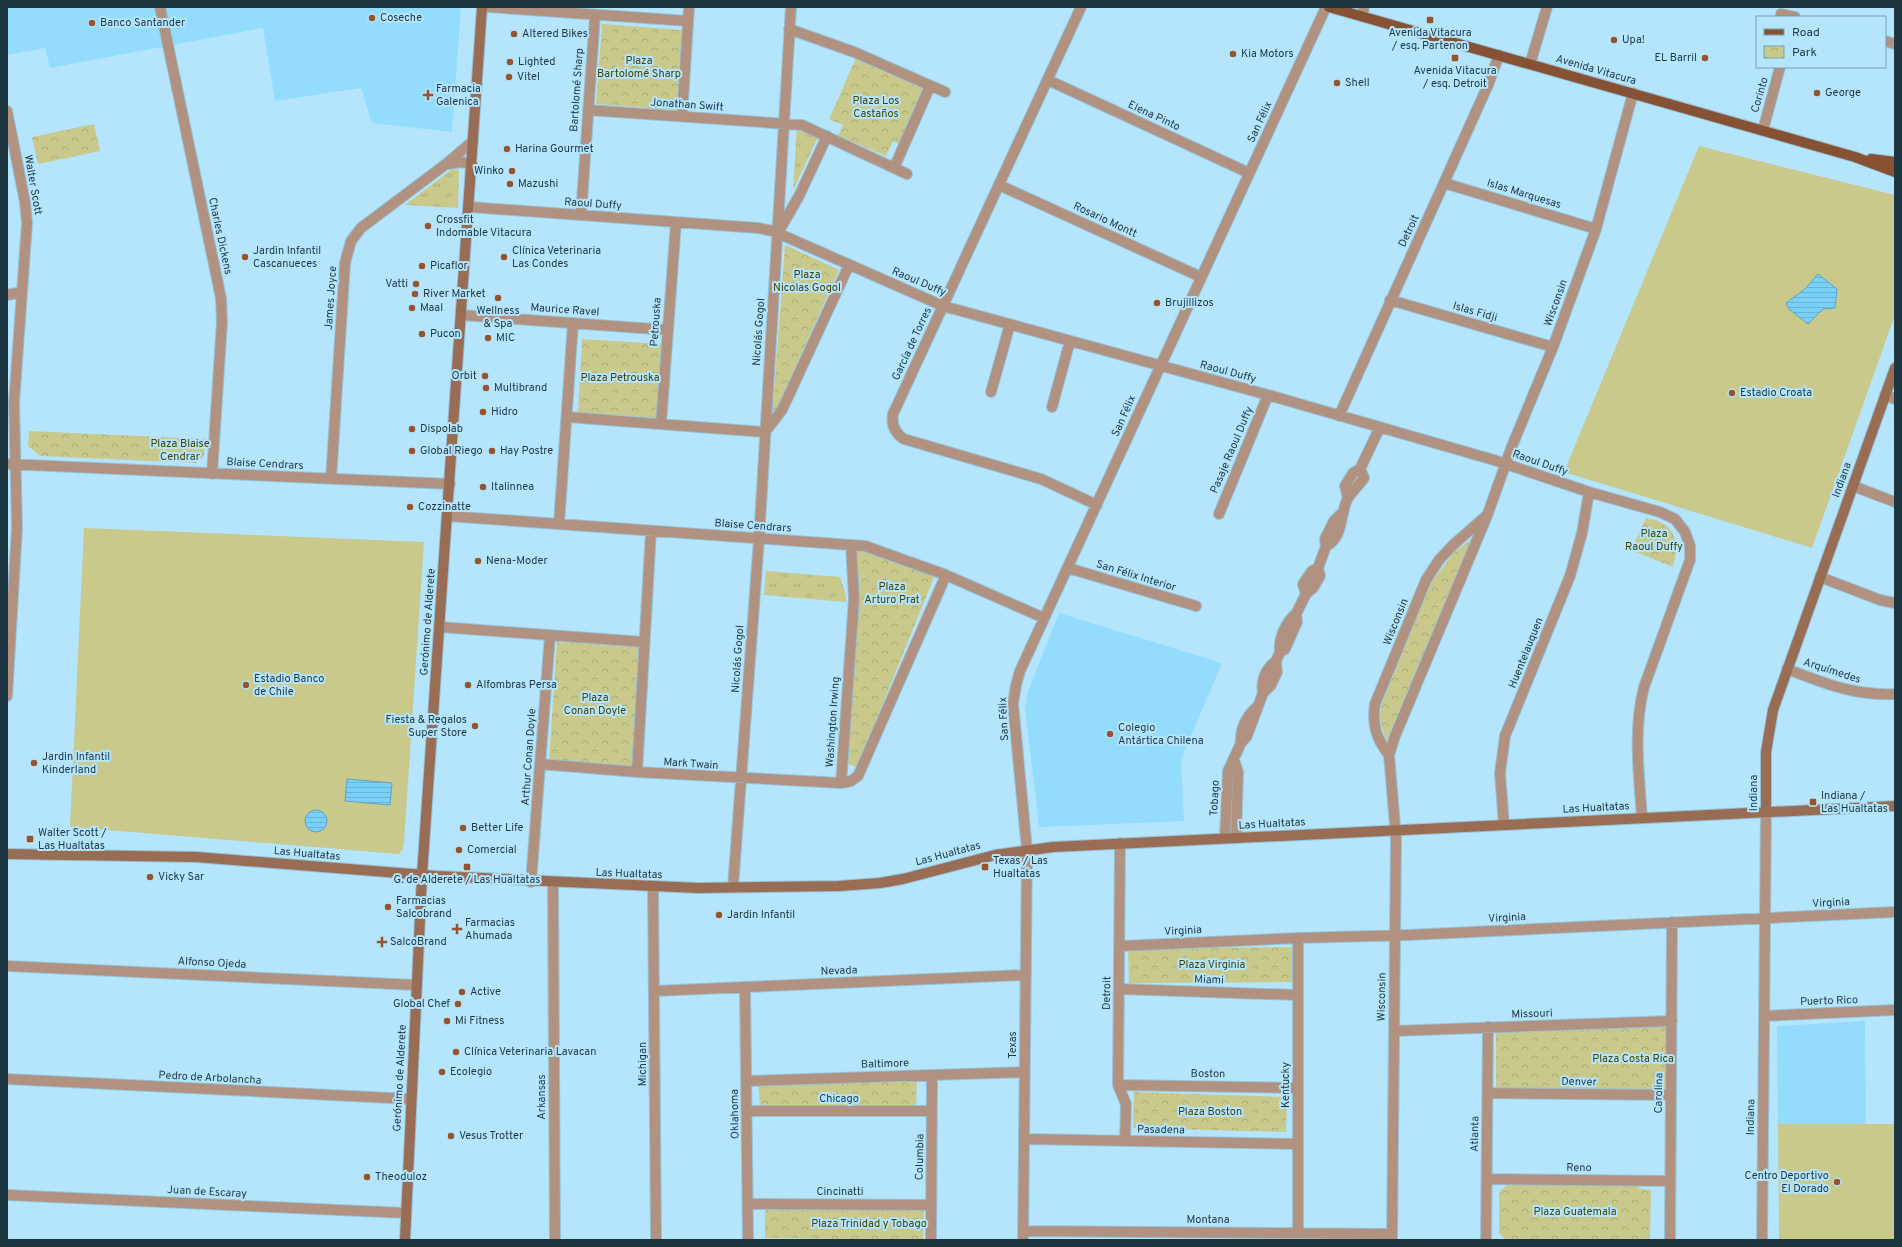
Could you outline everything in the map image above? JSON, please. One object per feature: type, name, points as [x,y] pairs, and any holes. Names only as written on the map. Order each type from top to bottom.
[{"type":"main road","name":"Avenida Vitacura","points":[[1329,7],[1363,12],[1499,55],[1855,156],[1895,172]]},
{"type":"main road","name":"Avenida Vitacura","points":[[1855,156],[1895,162]]},
{"type":"street","name":"Charles Dickens","points":[[160,7],[221,298],[222,322],[212,474]]},
{"type":"street","name":"Gerónimo de Alderete","points":[[405,1240],[422,875],[482,7]]},
{"type":"street","points":[[487,7],[688,21]]},
{"type":"street","points":[[682,116],[689,7]]},
{"type":"street","name":"Nicolás Gogol","points":[[734,887],[759,539],[791,7]]},
{"type":"street","name":"García de Torres","points":[[1081,7],[893,414],[892,422],[896,432],[904,439],[1041,479],[1097,505]]},
{"type":"street","name":"San Félix","points":[[1027,850],[1013,704],[1020,671],[1326,7]]},
{"type":"street","points":[[1530,64],[1547,7]]},
{"type":"street","points":[[1781,13],[1792,16]]},
{"type":"street","name":"Bartolomé Sharp","points":[[581,215],[594,15]]},
{"type":"street","points":[[789,29],[854,52],[945,92]]},
{"type":"street","name":"Detroit","points":[[1339,416],[1492,76],[1499,55]]},
{"type":"street","name":"Corinto","points":[[1763,130],[1780,68]]},
{"type":"street","name":"Elena Pinto","points":[[1048,80],[1249,173]]},
{"type":"street","points":[[894,168],[930,86]]},
{"type":"street","name":"Wisconsin","points":[[1392,1237],[1396,830],[1389,754],[1395,736],[1487,516],[1505,464],[1554,347],[1596,229],[1633,93]]},
{"type":"street","name":"Jonathan Swift","points":[[588,110],[785,124]]},
{"type":"street","name":"Walter Scott","points":[[7,111],[27,214],[27,233],[11,464],[17,528],[10,601],[7,696]]},
{"type":"street","points":[[785,124],[802,125],[907,174]]},
{"type":"street","name":"Nicolás Gogol","points":[[778,233],[799,196],[827,136]]},
{"type":"street","name":"James Joyce","points":[[331,479],[345,264],[348,248],[361,228],[446,164],[473,141]]},
{"type":"street","points":[[446,164],[460,162],[472,164]]},
{"type":"street","name":"Islas Marquesas","points":[[1444,183],[1596,229]]},
{"type":"street","name":"Rosario Montt","points":[[999,185],[1201,277]]},
{"type":"street","name":"Raoul Duffy","points":[[468,207],[758,228],[778,233],[943,306],[1339,416],[1505,464],[1589,492],[1668,515],[1681,525],[1690,546],[1690,560],[1644,687],[1640,702],[1638,728],[1642,818]]},
{"type":"street","name":"Petrouska","points":[[661,424],[676,222]]},
{"type":"street","points":[[567,417],[765,432],[782,410],[849,265]]},
{"type":"street","points":[[7,295],[22,292]]},
{"type":"street","name":"Islas Fidji","points":[[1390,300],[1554,347]]},
{"type":"street","name":"Maurice Ravel","points":[[461,315],[668,330]]},
{"type":"street","points":[[559,524],[574,323]]},
{"type":"street","points":[[991,392],[1010,324]]},
{"type":"street","points":[[1052,407],[1070,341]]},
{"type":"street","name":"Indiana","points":[[1762,1240],[1767,736],[1773,710],[1787,669],[1853,486],[1890,397],[1895,368]]},
{"type":"street","name":"Pasaje Raoul Duffy","points":[[1218,514],[1268,396]]},
{"type":"street","name":"Tobago","points":[[1225,838],[1226,782],[1228,771],[1241,743],[1247,736],[1256,716],[1257,707],[1264,693],[1271,685],[1277,672],[1278,657],[1285,649],[1297,622],[1296,614],[1306,594],[1313,588],[1320,576],[1318,568],[1326,546],[1332,544],[1342,523],[1342,513],[1348,498],[1364,478],[1360,470],[1380,428]]},
{"type":"street","name":"Blaise Cendrars","points":[[11,464],[450,484]]},
{"type":"street","points":[[1853,486],[1895,502]]},
{"type":"street","name":"Huentelauquen","points":[[1504,825],[1500,773],[1505,736],[1570,576],[1582,533],[1589,492]]},
{"type":"street","name":"Blaise Cendrars","points":[[447,516],[865,546],[946,576],[1044,618]]},
{"type":"street","name":"Wisconsin","points":[[1389,754],[1378,739],[1375,731],[1375,704],[1426,580],[1439,560],[1454,544],[1487,516]]},
{"type":"street","points":[[637,772],[651,531]]},
{"type":"street","name":"Washington Irwing","points":[[851,545],[854,600],[841,783],[851,781],[858,776],[946,576]]},
{"type":"street","name":"San Félix Interior","points":[[1068,568],[1196,606]]},
{"type":"street","points":[[1820,577],[1880,600],[1895,603]]},
{"type":"street","points":[[440,627],[644,642]]},
{"type":"street","name":"Arthur Conan Doyle","points":[[531,882],[550,635]]},
{"type":"street","name":"Arquímedes","points":[[1787,669],[1850,691],[1870,694],[1895,694]]},
{"type":"street","name":"Tobago","points":[[1234,760],[1238,772],[1236,837]]},
{"type":"street","name":"Mark Twain","points":[[540,764],[741,779],[841,783]]},
{"type":"street","name":"Las Hualtatas","points":[[7,854],[196,857],[422,875],[531,882],[653,887],[839,886],[903,878],[975,859],[1027,850],[1120,843],[1236,837],[1895,806]]},
{"type":"street","name":"Detroit","points":[[1120,843],[1120,989],[1118,1085],[1126,1104],[1125,1141]]},
{"type":"street","name":"Texas","points":[[1024,1235],[1027,850]]},
{"type":"street","name":"Arkansas","points":[[553,883],[555,1240]]},
{"type":"street","name":"Michigan","points":[[653,887],[656,1240]]},
{"type":"street","name":"Virginia","points":[[1120,946],[1895,912]]},
{"type":"street","name":"Carolina","points":[[1670,1240],[1672,922]]},
{"type":"street","name":"Kentucky","points":[[1298,938],[1298,1233]]},
{"type":"street","name":"Alfonso Ojeda","points":[[7,966],[416,985]]},
{"type":"street","name":"Nevada","points":[[654,991],[1026,975]]},
{"type":"street","name":"Oklahoma","points":[[745,987],[748,1240]]},
{"type":"street","name":"Miami","points":[[1120,989],[1298,994]]},
{"type":"street","name":"Puerto Rico","points":[[1764,1016],[1895,1010]]},
{"type":"street","name":"Missouri","points":[[1394,1031],[1672,1021]]},
{"type":"street","name":"Atlanta","points":[[1486,1240],[1488,1027]]},
{"type":"street","name":"Baltimore","points":[[746,1081],[1025,1072]]},
{"type":"street","name":"Columbia","points":[[931,1240],[932,1075]]},
{"type":"street","name":"Pedro de Arbolancha","points":[[7,1079],[411,1099]]},
{"type":"street","name":"Boston","points":[[1118,1085],[1298,1088]]},
{"type":"street","name":"Denver","points":[[1488,1093],[1671,1095]]},
{"type":"street","name":"Chicago","points":[[747,1111],[932,1111]]},
{"type":"street","name":"Pasadena","points":[[1024,1139],[1298,1144]]},
{"type":"street","name":"Reno","points":[[1487,1179],[1670,1181]]},
{"type":"street","name":"Juan de Escaray","points":[[7,1195],[406,1213]]},
{"type":"street","name":"Cincinatti","points":[[748,1204],[931,1205]]},
{"type":"street","name":"Montana","points":[[1024,1235],[1151,1236],[1298,1233],[1392,1237]]},
{"type":"shaded area","points":[[7,7],[461,7],[452,132],[372,123],[361,88],[275,101],[263,28],[50,68],[45,48],[7,55]]},
{"type":"shaded area","points":[[1818,274],[1837,289],[1835,308],[1823,309],[1808,324],[1789,309],[1786,303],[1805,289]]},
{"type":"shaded area","name":"Colegio Antártica Chilena","points":[[1059,613],[1222,663],[1181,759],[1184,821],[1039,826],[1025,708],[1028,691]]},
{"type":"shaded area","points":[[347,779],[392,783],[390,805],[345,801]]},
{"type":"shaded area","points":[[316,810],[324,813],[327,821],[324,829],[316,832],[308,829],[305,821],[308,813]]},
{"type":"shaded area","points":[[1865,1021],[1866,1124],[1778,1124],[1777,1026]]},
{"type":"green space","name":"Plaza Bartolomé Sharp","points":[[602,24],[682,30],[676,110],[596,104]]},
{"type":"green space","name":"Plaza Los Castaños","points":[[856,58],[926,88],[901,145],[893,141],[886,156],[838,136],[843,125],[829,119]]},
{"type":"green space","points":[[94,124],[100,151],[38,164],[32,137]]},
{"type":"green space","points":[[797,127],[818,137],[793,190]]},
{"type":"green space","name":"Estadio Croata","points":[[1699,146],[1895,195],[1895,315],[1812,548],[1564,472]]},
{"type":"green space","points":[[458,169],[458,208],[405,205],[451,170]]},
{"type":"green space","name":"Plaza Nicolas Gogol","points":[[785,245],[839,270],[772,419]]},
{"type":"green space","name":"Plaza Petrouska","points":[[582,339],[662,344],[658,418],[578,413]]},
{"type":"green space","name":"Plaza Blaise Cendrar","points":[[29,431],[205,439],[204,456],[196,463],[40,456],[28,446]]},
{"type":"green space","name":"Plaza Raoul Duffy","points":[[1646,518],[1656,520],[1670,529],[1675,541],[1676,549],[1673,567],[1631,550]]},
{"type":"green space","name":"Estadio Banco de Chile","points":[[84,528],[424,542],[404,843],[403,849],[399,854],[70,827]]},
{"type":"green space","points":[[1472,539],[1386,742],[1380,720],[1381,706],[1430,584],[1455,551]]},
{"type":"green space","name":"Plaza Arturo Prat","points":[[853,547],[935,575],[857,767],[847,764]]},
{"type":"green space","points":[[766,571],[840,577],[846,595],[846,602],[764,595]]},
{"type":"green space","name":"Plaza Conan Doyle","points":[[557,641],[640,647],[632,767],[549,761]]},
{"type":"green space","name":"Plaza Virginia","points":[[1295,947],[1295,982],[1129,983],[1128,948]]},
{"type":"green space","name":"Plaza Costa Rica","points":[[1667,1026],[1665,1092],[1496,1090],[1496,1028]]},
{"type":"green space","points":[[917,1077],[916,1107],[760,1107],[758,1083]]},
{"type":"green space","name":"Plaza Boston","points":[[1134,1092],[1287,1097],[1286,1132],[1133,1128]]},
{"type":"green space","name":"Centro Deportivo El Dorado","points":[[1778,1124],[1895,1124],[1895,1240],[1779,1240]]},
{"type":"green space","name":"Plaza Guatemala","points":[[1535,1183],[1637,1185],[1640,1189],[1651,1190],[1650,1240],[1506,1240],[1499,1233],[1499,1192],[1507,1185]]},
{"type":"green space","name":"Plaza Trinidad y Tobago","points":[[765,1207],[924,1208],[923,1240],[765,1238]]},
{"type":"place","name":"Coseche","points":[[372,18]]},
{"type":"place","name":"Avenida Vitacura / esq. Partenon","points":[[1430,20]]},
{"type":"place","name":"Banco Santander","points":[[92,23]]},
{"type":"place","name":"Altered Bikes","points":[[514,34]]},
{"type":"place","name":"Upa!","points":[[1614,40]]},
{"type":"place","name":"Kia Motors","points":[[1233,54]]},
{"type":"place","name":"Avenida Vitacura / esq. Detroit","points":[[1455,58]]},
{"type":"place","name":"EL Barril","points":[[1705,58]]},
{"type":"place","name":"Lighted","points":[[510,62]]},
{"type":"place","name":"Vitel","points":[[509,77]]},
{"type":"place","name":"Shell","points":[[1337,83]]},
{"type":"place","name":"George","points":[[1817,93]]},
{"type":"place","name":"Farmacia Galenica","points":[[428,95]]},
{"type":"place","name":"Harina Gourmet","points":[[507,149]]},
{"type":"place","name":"Winko","points":[[512,171]]},
{"type":"place","name":"Mazushi","points":[[510,184]]},
{"type":"place","name":"Crossfit Indomable Vitacura","points":[[428,226]]},
{"type":"place","name":"Jardin Infantil Cascanueces","points":[[245,257]]},
{"type":"place","name":"Clínica Veterinaria Las Condes","points":[[504,257]]},
{"type":"place","name":"Picaflor","points":[[422,266]]},
{"type":"place","name":"Vatti","points":[[416,284]]},
{"type":"place","name":"River Market","points":[[415,294]]},
{"type":"place","name":"Wellness & Spa","points":[[498,298]]},
{"type":"place","name":"Brujillizos","points":[[1157,303]]},
{"type":"place","name":"Maal","points":[[412,308]]},
{"type":"place","name":"Pucon","points":[[422,334]]},
{"type":"place","name":"MIC","points":[[488,338]]},
{"type":"place","name":"Orbit","points":[[485,376]]},
{"type":"place","name":"Multibrand","points":[[486,388]]},
{"type":"place","name":"Estadio Croata","points":[[1732,393]]},
{"type":"place","name":"Hidro","points":[[483,412]]},
{"type":"place","name":"Dispolab","points":[[412,429]]},
{"type":"place","name":"Global Riego","points":[[412,451]]},
{"type":"place","name":"Hay Postre","points":[[492,451]]},
{"type":"place","name":"Italinnea","points":[[483,487]]},
{"type":"place","name":"Cozzinatte","points":[[410,507]]},
{"type":"place","name":"Nena-Moder","points":[[478,561]]},
{"type":"place","name":"Estadio Banco de Chile","points":[[246,685]]},
{"type":"place","name":"Alfombras Persa","points":[[468,685]]},
{"type":"place","name":"Fiesta & Regalos Super Store","points":[[475,726]]},
{"type":"place","name":"Colegio Antártica Chilena","points":[[1110,734]]},
{"type":"place","name":"Jardin Infantil Kinderland","points":[[34,763]]},
{"type":"place","name":"Indiana / Las Hualtatas","points":[[1813,802]]},
{"type":"place","name":"Better Life","points":[[463,828]]},
{"type":"place","name":"Walter Scott / Las Hualtatas","points":[[30,839]]},
{"type":"place","name":"Comercial","points":[[459,850]]},
{"type":"place","name":"G. de Alderete / Las Hualtatas","points":[[467,867]]},
{"type":"place","name":"Texas / Las Hualtatas","points":[[985,867]]},
{"type":"place","name":"Vicky Sar","points":[[150,877]]},
{"type":"place","name":"Farmacias Salcobrand","points":[[388,907]]},
{"type":"place","name":"Jardin Infantil","points":[[719,915]]},
{"type":"place","name":"Farmacias Ahumada","points":[[457,929]]},
{"type":"place","name":"SalcoBrand","points":[[382,942]]},
{"type":"place","name":"Active","points":[[462,992]]},
{"type":"place","name":"Global Chef","points":[[458,1004]]},
{"type":"place","name":"Mi Fitness","points":[[447,1021]]},
{"type":"place","name":"Clínica Veterinaria Lavacan","points":[[456,1052]]},
{"type":"place","name":"Ecolegio","points":[[442,1072]]},
{"type":"place","name":"Vesus Trotter","points":[[451,1136]]},
{"type":"place","name":"Theoduloz","points":[[367,1177]]},
{"type":"place","name":"Centro Deportivo El Dorado","points":[[1837,1182]]}]
